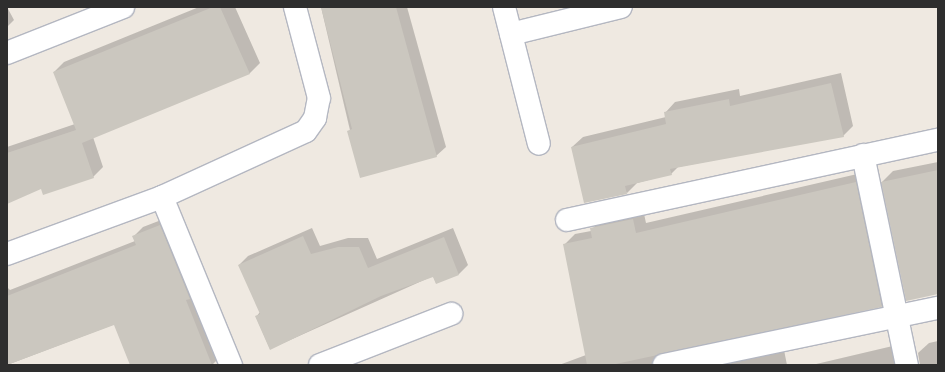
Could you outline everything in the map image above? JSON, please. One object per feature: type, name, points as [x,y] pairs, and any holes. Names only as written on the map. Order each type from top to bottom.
[{"type":"street","points":[[7,54],[123,7]]},
{"type":"street","points":[[7,254],[162,196],[293,140],[315,118],[319,98],[294,7]]},
{"type":"street","points":[[504,7],[538,144]]},
{"type":"street","points":[[511,34],[621,7]]},
{"type":"street","points":[[567,220],[938,140]]},
{"type":"street","points":[[863,155],[898,316],[907,365]]},
{"type":"street","points":[[162,196],[231,365]]},
{"type":"street","points":[[664,365],[938,308]]},
{"type":"street","points":[[320,365],[451,314]]},
{"type":"building","points":[[213,7],[220,7],[250,74],[82,143],[94,178],[43,195],[41,189],[7,204],[7,153],[76,130],[53,72]]},
{"type":"building","points":[[321,7],[396,7],[437,157],[360,178],[347,131],[352,129]]},
{"type":"building","points":[[831,83],[844,137],[670,169],[672,175],[625,186],[627,194],[584,203],[571,147],[666,124],[664,112],[729,99],[730,106]]},
{"type":"building","points":[[938,170],[938,294],[906,301],[881,182]]},
{"type":"building","points":[[856,182],[882,307],[611,365],[587,365],[563,244],[592,238],[590,228],[633,219],[636,233]]},
{"type":"building","points":[[160,225],[190,299],[186,300],[212,365],[130,365],[114,325],[7,365],[7,296],[136,245],[132,236]]},
{"type":"building","points":[[303,236],[311,254],[338,247],[359,247],[368,268],[444,237],[459,275],[436,284],[433,277],[381,296],[270,350],[255,316],[260,314],[238,265]]}]
